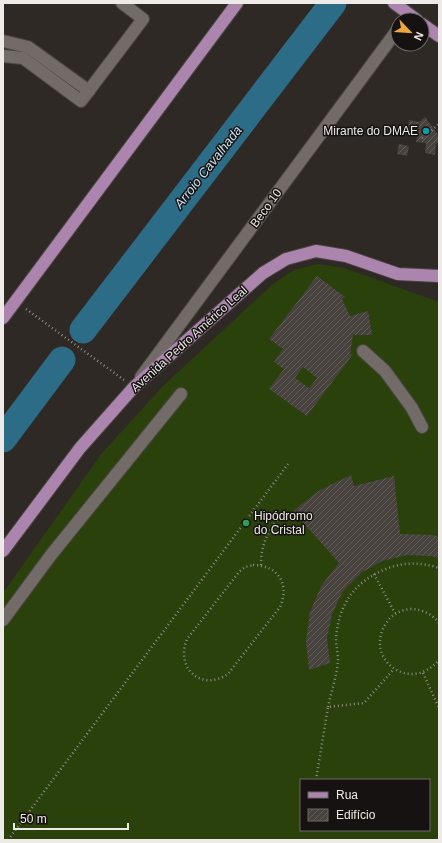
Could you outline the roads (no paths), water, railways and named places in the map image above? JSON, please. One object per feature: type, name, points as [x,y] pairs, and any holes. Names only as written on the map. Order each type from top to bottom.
[{"type":"main road","points":[[3,318],[237,3]]},
{"type":"main road","points":[[394,3],[404,12]]},
{"type":"main road","points":[[430,30],[439,36]]},
{"type":"main road","name":"Avenida Pedro Américo Leal","points":[[3,551],[80,448],[134,387],[264,273],[286,259],[316,251],[346,256],[398,274],[439,276]]},
{"type":"lane","points":[[3,56],[23,58],[81,101],[143,19],[122,3]]},
{"type":"lane","name":"Beco 10","points":[[134,387],[390,39]]},
{"type":"lane","points":[[3,41],[28,47],[89,91]]},
{"type":"lane","points":[[363,351],[385,371],[412,408],[422,428]]},
{"type":"lane","points":[[3,620],[51,556],[181,394]]},
{"type":"waterway","name":"Arroio Cavalhada","points":[[83,330],[333,3]]},
{"type":"waterway","name":"Arroio Cavalhada","points":[[3,439],[62,360]]},
{"type":"place","name":"Mirante do DMAE","points":[[426,131]]},
{"type":"place","name":"Hipódromo do Cristal","points":[[246,523]]}]
